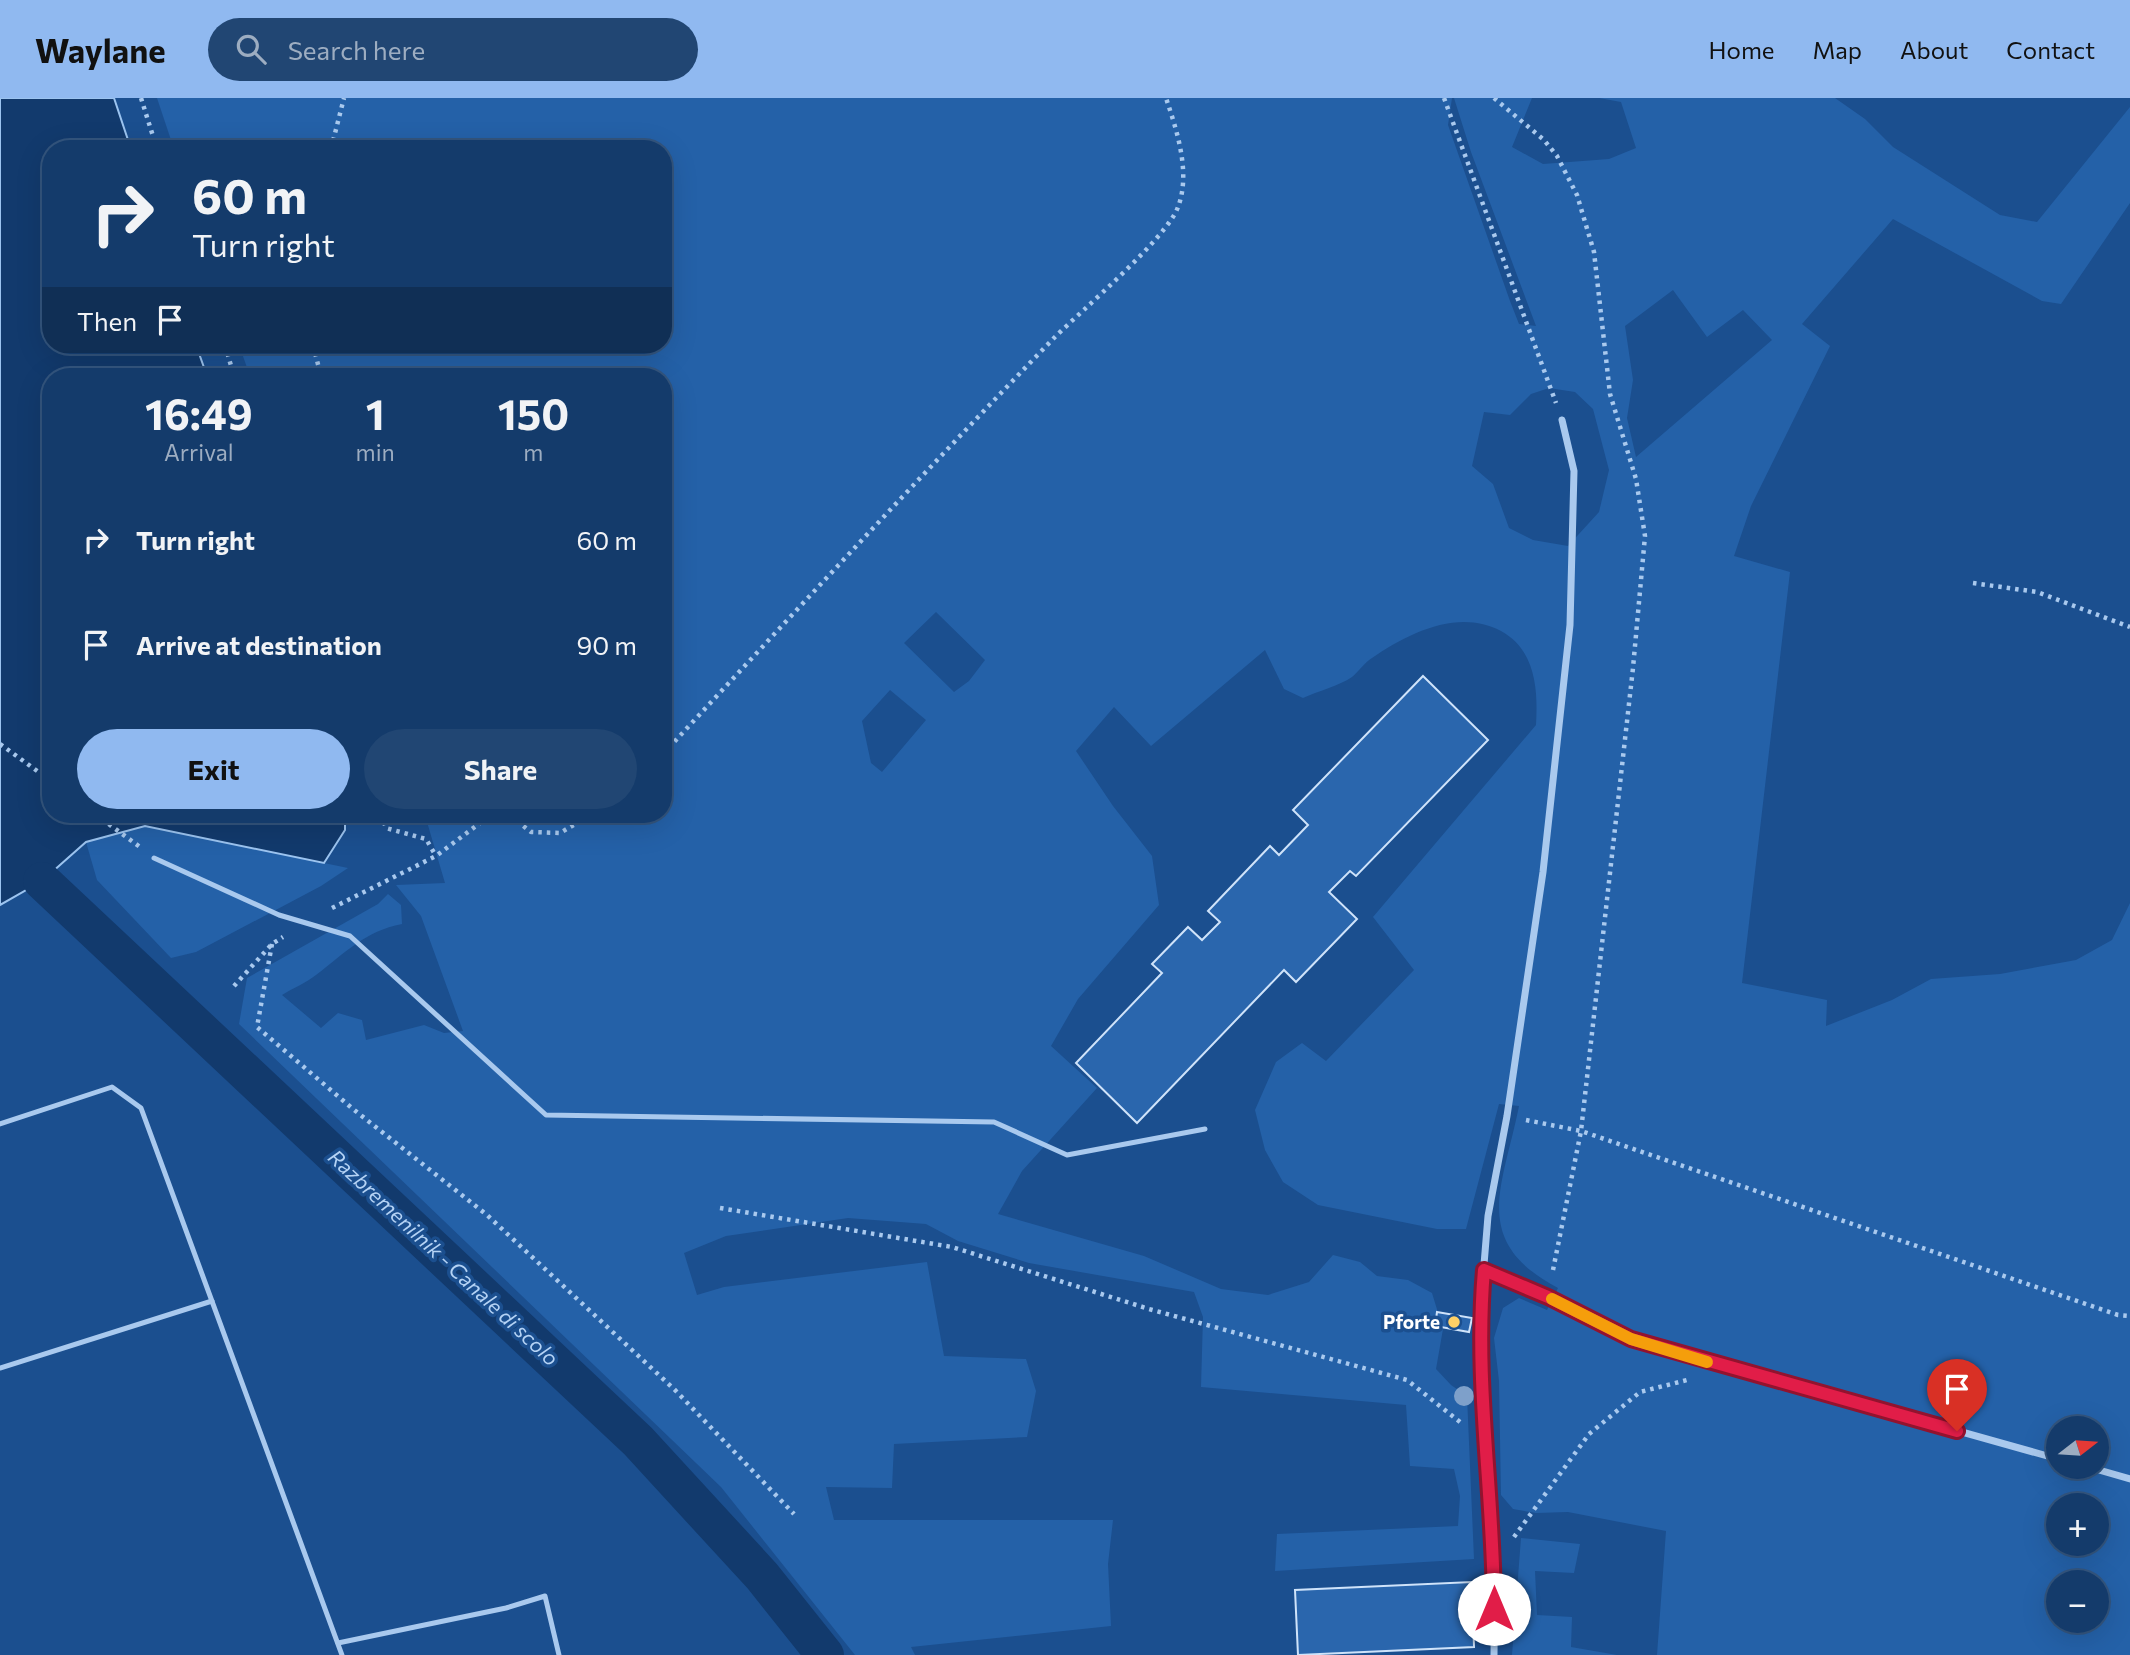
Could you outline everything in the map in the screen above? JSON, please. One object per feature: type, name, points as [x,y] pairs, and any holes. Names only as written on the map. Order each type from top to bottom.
[{"type":"street","points":[[1494,1655],[1495,1564],[1483,1440],[1481,1301],[1488,1216],[1507,1116],[1543,872],[1570,625],[1574,471],[1562,420]]},
{"type":"street","points":[[1484,1270],[1548,1297],[1631,1339],[2046,1456]]},
{"type":"street","points":[[2109,1473],[2130,1479]]},
{"type":"lane","points":[[154,858],[279,915],[350,936],[546,1115],[994,1122],[1067,1156],[1205,1129]]},
{"type":"lane","points":[[0,1124],[113,1087],[141,1108],[342,1655]]},
{"type":"lane","points":[[0,1368],[212,1301]]},
{"type":"lane","points":[[338,1643],[506,1608],[545,1596],[559,1655]]},
{"type":"path","points":[[141,98],[154,140]]},
{"type":"path","points":[[333,140],[344,98]]},
{"type":"path","points":[[672,744],[1047,346],[1159,235],[1178,207],[1183,171],[1177,131],[1166,98]]},
{"type":"path","points":[[1444,98],[1562,420]]},
{"type":"path","points":[[1494,98],[1544,140],[1557,156],[1577,195],[1594,252],[1610,394],[1636,479],[1645,536],[1633,668],[1581,1131],[1548,1297]]},
{"type":"path","points":[[1973,583],[2037,592],[2130,627]]},
{"type":"path","points":[[0,744],[42,774]]},
{"type":"path","points":[[107,823],[154,858]]},
{"type":"path","points":[[384,823],[386,828],[426,839],[436,856]]},
{"type":"path","points":[[234,986],[272,944],[306,922],[436,856],[480,823]]},
{"type":"path","points":[[520,823],[531,832],[560,833],[577,823]]},
{"type":"path","points":[[272,944],[257,1027],[353,1109],[487,1215],[675,1390],[794,1514]]},
{"type":"path","points":[[1507,1116],[1581,1131],[2104,1310],[2130,1316]]},
{"type":"path","points":[[720,1208],[951,1247],[1149,1309],[1407,1380],[1483,1440]]},
{"type":"path","points":[[1495,1564],[1589,1434],[1609,1417],[1640,1392],[1730,1369]]},
{"type":"shaded area","points":[[0,98],[114,98],[128,140],[42,140],[42,354],[199,354],[204,368],[42,368],[42,823],[345,823],[345,830],[324,863],[145,826],[86,842],[42,881],[0,905]]},
{"type":"shaded area","points":[[157,98],[1452,98],[1448,125],[1510,301],[1519,324],[1536,326],[1471,152],[1454,98],[1532,98],[1512,147],[1543,164],[1609,159],[1636,148],[1621,102],[1599,98],[1835,98],[1865,119],[1893,147],[2000,215],[2037,222],[2130,107],[2130,203],[2061,304],[2042,301],[1893,219],[1802,324],[1830,346],[1751,506],[1734,556],[1790,572],[1742,983],[1827,1000],[1826,1026],[1892,1000],[1931,979],[2000,974],[2076,960],[2112,940],[2130,903],[2130,1655],[1657,1655],[1666,1531],[1568,1512],[1536,1513],[1513,1509],[1501,1495],[1499,1381],[1494,1338],[1503,1308],[1519,1298],[1547,1310],[1558,1288],[1530,1270],[1512,1251],[1502,1231],[1499,1210],[1501,1187],[1519,1106],[1499,1104],[1466,1229],[1437,1229],[1318,1205],[1283,1182],[1265,1150],[1255,1110],[1276,1062],[1302,1043],[1326,1061],[1414,970],[1373,917],[1536,725],[1535,685],[1522,649],[1501,631],[1468,622],[1434,626],[1418,632],[1366,662],[1347,680],[1303,698],[1284,689],[1265,650],[1151,746],[1114,707],[1076,751],[1113,806],[1152,856],[1159,905],[1078,999],[1051,1046],[1097,1088],[1022,1171],[998,1214],[1144,1256],[1221,1289],[1268,1295],[1309,1282],[1333,1255],[1360,1262],[1377,1276],[1408,1280],[1432,1293],[1443,1329],[1436,1369],[1451,1385],[1467,1396],[1474,1559],[1275,1571],[1277,1534],[1458,1526],[1460,1496],[1454,1469],[1410,1466],[1406,1405],[1201,1387],[1203,1317],[1194,1292],[1029,1263],[958,1241],[926,1224],[848,1218],[726,1236],[684,1253],[697,1295],[724,1287],[927,1262],[944,1356],[1026,1359],[1036,1391],[1027,1437],[894,1444],[892,1488],[826,1487],[834,1520],[1113,1520],[1108,1564],[1111,1626],[911,1647],[915,1655],[855,1655],[721,1487],[239,1024],[247,978],[378,904],[388,894],[401,905],[402,924],[366,937],[312,978],[282,995],[321,1028],[338,1013],[362,1020],[366,1040],[424,1025],[444,1033],[463,1031],[421,916],[396,885],[445,883],[427,823],[672,823],[672,368],[247,368],[242,354],[672,354],[672,140],[171,140]],"holes":[[[1673,290],[1707,337],[1743,310],[1772,340],[1636,457],[1627,418],[1633,380],[1625,326]],[[1549,388],[1575,392],[1593,409],[1609,470],[1599,512],[1568,546],[1533,540],[1509,528],[1493,484],[1472,466],[1484,412],[1510,415],[1531,394]],[[936,612],[985,660],[969,681],[954,692],[904,643]],[[890,690],[926,720],[882,772],[871,763],[862,721]]]},
{"type":"shaded area","points":[[145,826],[348,868],[321,886],[196,952],[171,958],[97,880],[86,842]]},
{"type":"shaded area","points":[[1521,1538],[1580,1544],[1574,1573],[1535,1571],[1537,1615],[1572,1617],[1571,1647],[1617,1655],[1512,1655]]},
{"type":"building","points":[[1423,676],[1488,740],[1356,876],[1350,871],[1329,892],[1357,919],[1296,982],[1284,970],[1137,1123],[1076,1063],[1162,973],[1152,964],[1188,927],[1202,940],[1220,922],[1208,911],[1270,846],[1279,855],[1308,825],[1293,810]]},
{"type":"building","name":"Pforte","points":[[1437,1312],[1472,1318],[1469,1332],[1435,1326]]},
{"type":"building","points":[[1472,1582],[1474,1647],[1298,1655],[1295,1590]]},
{"type":"waterway","name":"Razbremenilnik - Canale di scolo","points":[[42,881],[638,1441],[762,1576],[825,1655]]},
{"type":"slow traffic","points":[[1552,1299],[1631,1339],[1707,1362]]},
{"type":"place","name":"Pforte","points":[[1454,1322]]},
{"type":"route","points":[[1494,1609],[1495,1564],[1483,1440],[1481,1301],[1484,1270],[1548,1297],[1631,1339],[1957,1431]]}]
